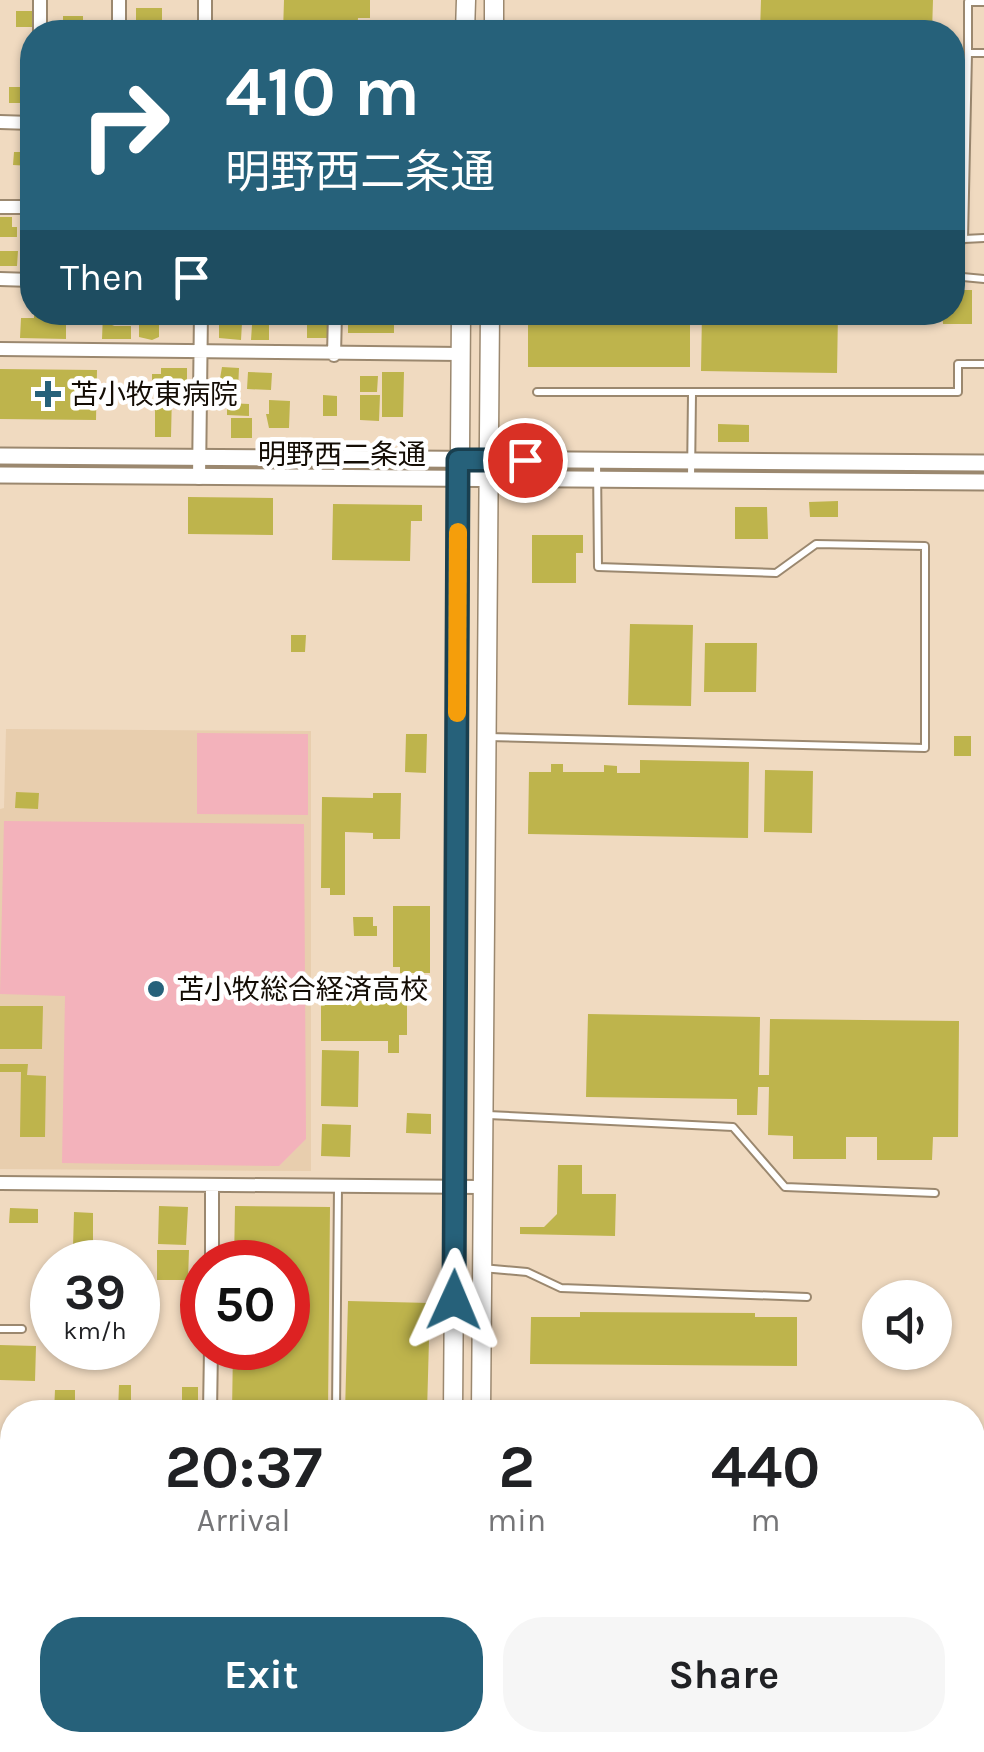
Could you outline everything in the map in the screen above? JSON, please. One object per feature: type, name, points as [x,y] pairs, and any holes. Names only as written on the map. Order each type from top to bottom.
[{"type":"main road","points":[[453,1400],[462,325]]},
{"type":"main road","points":[[481,1400],[490,325]]},
{"type":"street","points":[[199,478],[200,325]]},
{"type":"street","points":[[334,355],[335,325]]},
{"type":"street","points":[[0,349],[461,354]]},
{"type":"street","name":"明野西二条通","points":[[0,456],[458,460],[488,469],[597,480],[984,482]]},
{"type":"street","name":"明野西二条通","points":[[0,475],[458,480],[488,469],[598,460],[984,463]]},
{"type":"street","points":[[0,1184],[481,1187]]},
{"type":"street","points":[[212,1186],[212,1240]]},
{"type":"street","points":[[210,1400],[211,1370]]},
{"type":"lane","points":[[965,192],[968,2],[984,2]]},
{"type":"lane","points":[[968,53],[984,52]]},
{"type":"lane","points":[[537,392],[958,392],[958,364],[984,364]]},
{"type":"lane","points":[[691,480],[692,394]]},
{"type":"lane","points":[[486,737],[925,748],[925,546],[816,544],[776,572],[598,567],[598,460]]},
{"type":"lane","points":[[482,1115],[733,1127],[785,1187],[935,1194]]},
{"type":"lane","points":[[336,1400],[338,1186]]},
{"type":"lane","points":[[481,1268],[527,1272],[561,1288],[807,1297]]},
{"type":"lane","points":[[0,1329],[22,1329]]},
{"type":"shaded area","name":"苫小牧総合経済高校","points":[[6,729],[311,731],[311,1171],[0,1169],[0,809],[4,808]]},
{"type":"shaded area","points":[[197,733],[308,734],[308,815],[197,814]]},
{"type":"shaded area","name":"苫小牧総合経済高校","points":[[4,821],[304,824],[306,1139],[279,1166],[62,1163],[65,996],[0,994]]},
{"type":"building","points":[[284,0],[370,0],[370,18],[283,20]]},
{"type":"building","points":[[761,0],[933,0],[932,20],[760,20]]},
{"type":"building","points":[[136,8],[162,8],[162,20],[136,20]]},
{"type":"building","points":[[16,11],[33,11],[33,20],[20,20],[20,27],[16,27]]},
{"type":"building","points":[[63,16],[83,16],[83,20],[63,20]]},
{"type":"building","points":[[9,87],[20,87],[20,103],[9,103]]},
{"type":"building","points":[[14,152],[20,152],[20,165],[13,165]]},
{"type":"building","points":[[0,217],[12,217],[17,237],[0,237]]},
{"type":"building","points":[[0,251],[18,251],[17,266],[0,266]]},
{"type":"building","points":[[965,290],[972,290],[972,324],[965,324]]},
{"type":"building","points":[[21,325],[66,325],[66,339],[20,338]]},
{"type":"building","points":[[103,325],[131,326],[131,339],[102,339]]},
{"type":"building","points":[[139,325],[159,325],[159,337],[139,337]]},
{"type":"building","points":[[219,325],[242,325],[241,340],[219,338]]},
{"type":"building","points":[[252,325],[269,325],[269,340],[251,340]]},
{"type":"building","points":[[307,325],[329,325],[329,338],[307,338]]},
{"type":"building","points":[[348,325],[394,325],[394,333],[348,333]]},
{"type":"building","points":[[528,325],[690,325],[690,367],[528,367]]},
{"type":"building","points":[[702,325],[838,325],[837,373],[701,371]]},
{"type":"building","points":[[222,367],[239,368],[238,390],[218,390]]},
{"type":"building","points":[[161,368],[187,368],[187,388],[152,387],[152,374],[161,374]]},
{"type":"building","name":"苫小牧東病院","points":[[0,369],[97,370],[96,420],[0,419]]},
{"type":"building","points":[[248,372],[272,373],[271,390],[247,389]]},
{"type":"building","points":[[382,372],[404,372],[403,417],[382,417]]},
{"type":"building","points":[[360,376],[378,376],[377,392],[360,392]]},
{"type":"building","points":[[155,393],[172,393],[171,437],[155,437]]},
{"type":"building","points":[[323,395],[337,396],[337,416],[323,416]]},
{"type":"building","points":[[360,395],[380,395],[379,421],[360,420]]},
{"type":"building","points":[[269,400],[290,401],[289,428],[269,428]]},
{"type":"building","points":[[227,403],[249,404],[249,416],[227,415]]},
{"type":"building","points":[[231,418],[252,418],[252,438],[231,438]]},
{"type":"building","points":[[718,424],[749,425],[749,442],[718,442]]},
{"type":"building","points":[[188,497],[273,498],[273,535],[188,534]]},
{"type":"building","points":[[838,501],[838,517],[810,517],[809,502]]},
{"type":"building","points":[[333,504],[422,505],[422,521],[411,521],[410,561],[332,560]]},
{"type":"building","points":[[735,507],[767,507],[768,539],[735,539]]},
{"type":"building","points":[[532,535],[583,535],[583,553],[576,553],[576,583],[532,583]]},
{"type":"building","points":[[630,624],[693,625],[691,706],[628,705]]},
{"type":"building","points":[[291,635],[306,635],[305,652],[291,652]]},
{"type":"building","points":[[705,643],[757,643],[756,692],[704,692]]},
{"type":"building","points":[[406,734],[427,734],[426,773],[405,772]]},
{"type":"building","points":[[954,736],[971,736],[971,756],[954,756]]},
{"type":"building","points":[[640,760],[749,762],[748,838],[528,834],[529,772],[551,772],[551,764],[563,764],[563,772],[604,772],[604,765],[617,766],[617,773],[640,773]]},
{"type":"building","points":[[765,770],[813,771],[812,833],[764,832]]},
{"type":"building","points":[[16,792],[39,793],[38,809],[15,808]]},
{"type":"building","points":[[373,793],[401,793],[400,839],[373,839],[373,833],[345,832],[345,895],[330,895],[330,888],[321,888],[322,797],[373,798]]},
{"type":"building","points":[[393,906],[430,906],[430,973],[400,973],[400,967],[393,967]]},
{"type":"building","points":[[353,917],[373,917],[377,936],[354,936]]},
{"type":"building","points":[[321,978],[400,978],[400,984],[407,984],[407,1035],[399,1035],[399,1053],[388,1053],[388,1041],[321,1041]]},
{"type":"building","points":[[0,1006],[43,1006],[42,1049],[0,1049]]},
{"type":"building","points":[[588,1014],[760,1017],[759,1075],[769,1075],[770,1019],[959,1021],[958,1137],[933,1137],[932,1160],[877,1160],[877,1137],[846,1137],[846,1159],[793,1159],[793,1136],[768,1135],[769,1087],[758,1087],[757,1115],[737,1115],[737,1099],[586,1097]]},
{"type":"building","points":[[322,1050],[359,1051],[358,1107],[321,1106]]},
{"type":"building","points":[[0,1064],[28,1064],[27,1075],[46,1076],[45,1137],[20,1137],[21,1072],[0,1072]]},
{"type":"building","points":[[407,1113],[431,1114],[431,1134],[406,1133]]},
{"type":"building","points":[[322,1124],[351,1125],[350,1157],[321,1156]]},
{"type":"building","points":[[558,1165],[582,1165],[582,1194],[616,1194],[615,1236],[520,1234],[520,1227],[544,1227],[557,1214]]},
{"type":"building","points":[[159,1206],[188,1207],[186,1240],[180,1240],[180,1245],[160,1244]]},
{"type":"building","points":[[235,1206],[330,1207],[328,1400],[232,1400],[233,1370],[310,1370],[310,1240],[234,1240]]},
{"type":"building","points":[[10,1208],[38,1209],[38,1223],[9,1223]]},
{"type":"building","points":[[74,1212],[93,1213],[93,1240],[73,1240]]},
{"type":"building","points":[[160,1250],[180,1250],[180,1280],[160,1280]]},
{"type":"building","points":[[348,1301],[430,1303],[427,1400],[345,1400]]},
{"type":"building","points":[[580,1312],[755,1313],[755,1317],[797,1317],[797,1366],[530,1364],[531,1317],[580,1317]]},
{"type":"building","points":[[0,1345],[30,1346],[30,1370],[35,1370],[35,1381],[0,1380]]},
{"type":"building","points":[[119,1385],[131,1385],[131,1400],[118,1400]]},
{"type":"building","points":[[182,1387],[198,1387],[198,1400],[182,1400]]},
{"type":"building","points":[[55,1390],[75,1390],[75,1400],[55,1400]]},
{"type":"slow traffic","points":[[457,713],[458,532]]},
{"type":"place","name":"苫小牧東病院","points":[[48,394]]},
{"type":"place","name":"苫小牧総合経済高校","points":[[156,989]]},
{"type":"route","points":[[454,1300],[458,460],[525,460]]}]
